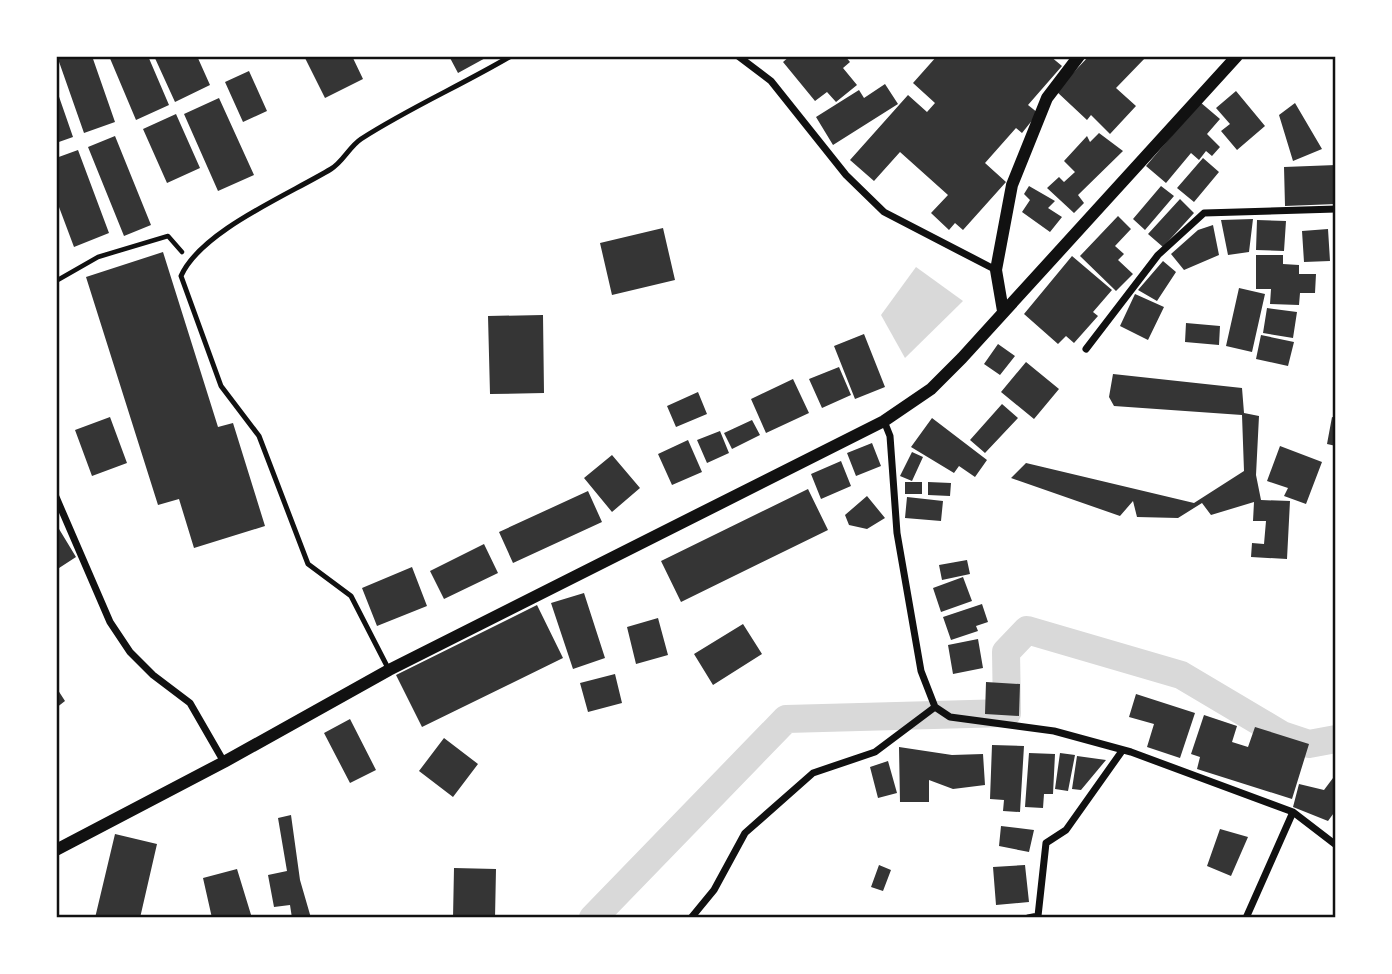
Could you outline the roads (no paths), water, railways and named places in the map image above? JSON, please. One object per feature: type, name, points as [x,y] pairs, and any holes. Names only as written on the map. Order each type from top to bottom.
[{"type":"street","points":[[738,56],[771,80],[846,175],[884,212],[996,270]]},
{"type":"street","points":[[1003,311],[996,270],[1012,185],[1048,98],[1079,56]]},
{"type":"street","points":[[56,850],[224,762],[389,670],[884,421],[931,389],[1072,240],[1237,56]]},
{"type":"street","points":[[1086,349],[1158,255],[1204,213],[1336,209]]},
{"type":"street","points":[[884,421],[890,436],[900,547],[921,671],[934,707],[950,717],[1054,731],[1131,752],[1293,812],[1336,845]]},
{"type":"street","points":[[56,497],[110,622],[137,660],[190,703],[224,762]]},
{"type":"street","points":[[691,918],[714,890],[745,833],[813,773],[875,752],[934,707]]},
{"type":"street","points":[[1028,918],[1038,916],[1046,843],[1066,830],[1122,751]]},
{"type":"street","points":[[1246,918],[1293,812]]},
{"type":"lane","points":[[389,670],[351,596],[308,564],[259,436],[221,386],[181,276],[188,260],[285,193],[334,167],[359,141],[511,56]]},
{"type":"waterway","points":[[593,918],[786,719],[1007,713],[1006,652],[1027,630],[1181,675],[1282,735],[1309,744],[1336,739]]}]
